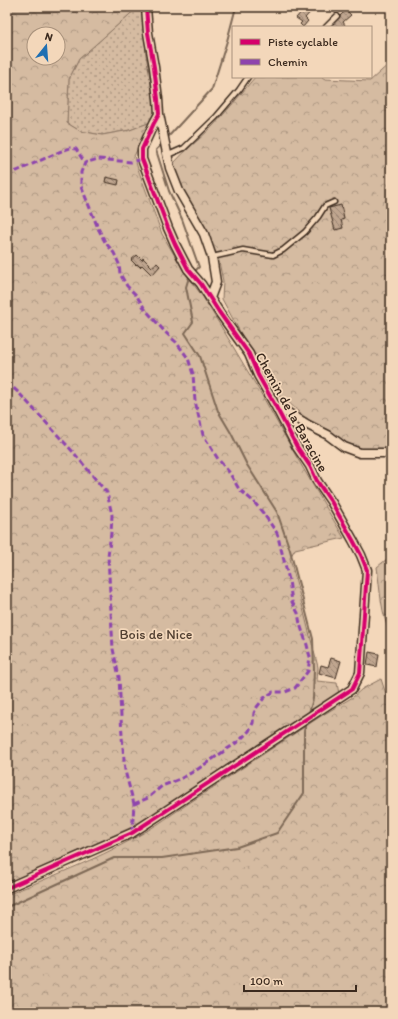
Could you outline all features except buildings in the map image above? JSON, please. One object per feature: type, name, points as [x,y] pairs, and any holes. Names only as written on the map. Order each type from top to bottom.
[{"type":"street","points":[[146,7],[159,114],[170,168],[179,191],[204,234],[212,257],[216,282],[210,298]]},
{"type":"street","name":"Chemin de la Baracine","points":[[7,888],[132,832],[352,689],[360,673],[367,570],[353,540],[297,446],[275,404],[258,376],[248,354],[201,284],[188,269],[175,244],[142,159],[142,149],[159,114]]},
{"type":"street","points":[[275,404],[308,425],[328,435],[344,447],[360,453],[391,453]]},
{"type":"lane","points":[[327,26],[337,16]]},
{"type":"lane","points":[[168,155],[184,148],[216,117],[247,78]]},
{"type":"lane","points":[[212,257],[243,250],[273,255],[305,232],[325,206],[334,202]]},
{"type":"green space","name":"Bois de Nice","points":[[7,7],[138,7],[79,59],[69,79],[67,123],[80,131],[102,135],[130,130],[151,122],[134,156],[162,234],[185,273],[203,297],[225,333],[344,538],[295,549],[290,558],[318,667],[317,681],[337,683],[339,694],[189,790],[141,823],[7,883]]},
{"type":"green space","points":[[138,7],[143,7],[146,55],[155,108],[151,122],[130,130],[102,135],[80,131],[67,123],[69,79],[79,59]]},
{"type":"green space","points":[[391,62],[391,450],[367,450],[348,444],[328,430],[311,423],[285,399],[274,394],[222,299],[223,281],[218,257],[175,180],[173,164],[229,109],[254,78],[324,78],[370,81]]},
{"type":"green space","points":[[387,559],[391,568],[391,636],[383,611],[377,567]]},
{"type":"green space","points":[[381,679],[389,703],[391,702],[391,1012],[7,1012],[7,895],[93,859],[155,826],[321,716],[353,697],[362,689]]},
{"type":"waterway","points":[[168,137],[212,89],[236,7]]},
{"type":"waterway","points":[[161,145],[156,150],[169,191],[182,219],[199,267],[194,272]]},
{"type":"waterway","points":[[191,275],[186,287],[193,322],[185,333],[200,356],[218,411],[247,465],[277,512],[290,550],[313,639],[313,699],[309,713]]},
{"type":"waterway","points":[[7,907],[114,858],[162,858],[237,847],[277,833],[304,793],[304,731],[307,721]]},
{"type":"marked path","points":[[7,175],[70,148],[76,149],[85,163]]},
{"type":"marked path","points":[[134,804],[148,798],[162,786],[180,779],[198,769],[239,741],[249,731],[253,723],[254,713],[264,698],[273,692],[285,692],[295,688],[308,671],[310,657],[298,613],[292,602],[289,580],[277,533],[254,502],[239,489],[203,435],[195,401],[193,374],[188,358],[127,286],[120,274],[119,264],[114,253],[105,242],[98,228],[81,186],[81,172],[85,163],[98,159],[131,162],[142,159]]},
{"type":"marked path","points":[[7,382],[74,453],[107,493],[112,515],[108,556],[113,649],[119,677],[125,771],[134,804],[132,833]]},
{"type":"cycle path","points":[[7,888],[132,833],[352,689],[360,673],[367,570],[361,555],[332,503],[297,447],[258,375],[249,354],[201,284],[188,269],[168,228],[142,159],[142,149],[159,114],[146,7]]}]
